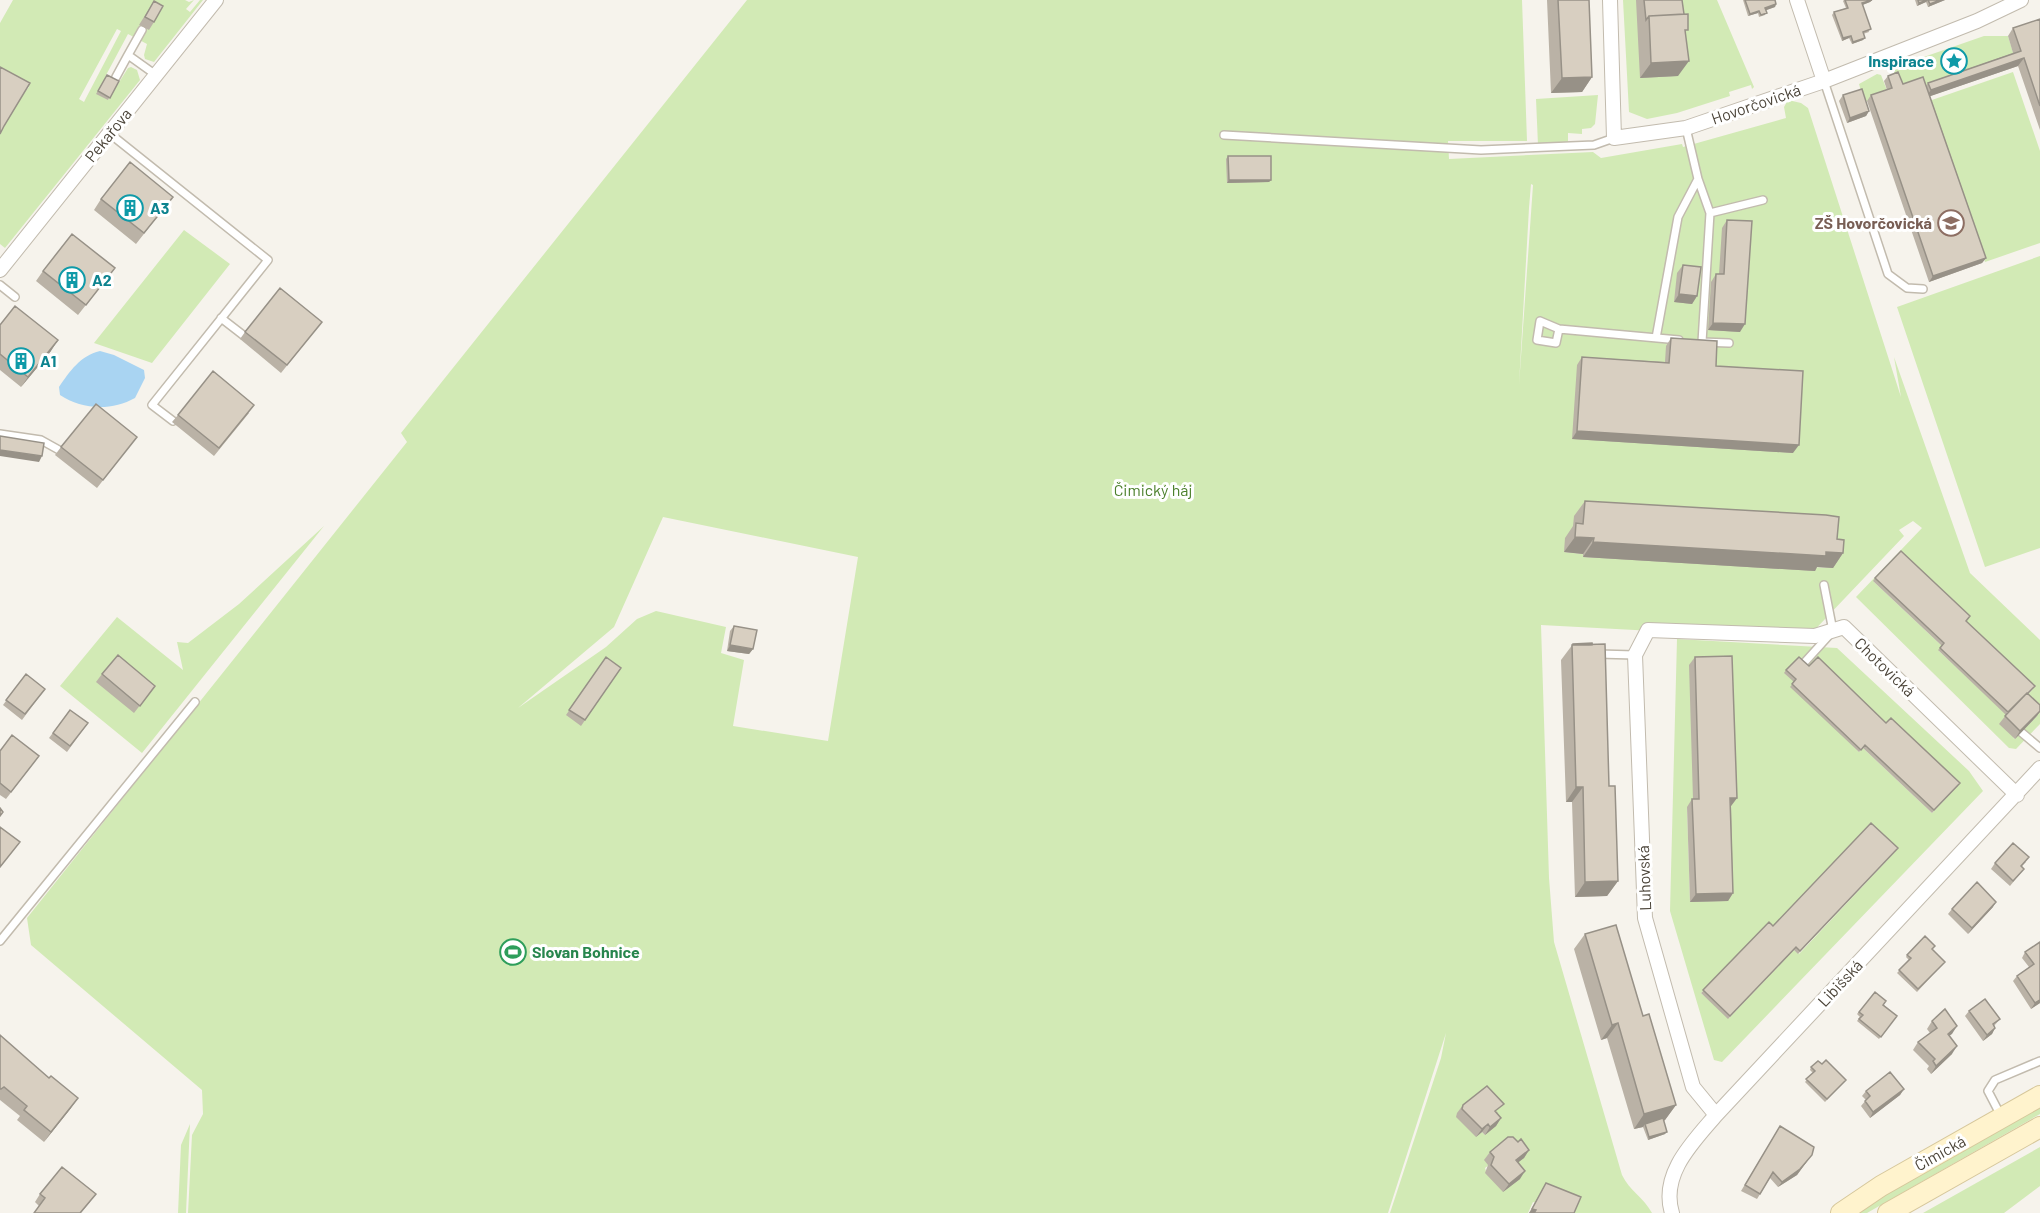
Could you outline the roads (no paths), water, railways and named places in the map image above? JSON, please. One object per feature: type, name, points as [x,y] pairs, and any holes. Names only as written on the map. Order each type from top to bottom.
[{"type":"main road","name":"Čimická","points":[[1841,1213],[1881,1186],[2040,1096]]},
{"type":"main road","name":"Čimická","points":[[1888,1213],[2040,1127]]},
{"type":"street","name":"Pekařova","points":[[0,270],[216,0]]},
{"type":"street","points":[[1610,0],[1614,138]]},
{"type":"street","points":[[1797,0],[1824,81]]},
{"type":"street","name":"Hovorčovická","points":[[1614,138],[1686,128],[1824,81],[1977,21],[2021,0]]},
{"type":"street","name":"Chotovická","points":[[1648,630],[1815,636],[1844,627],[2017,795]]},
{"type":"street","name":"Luhovská","points":[[1648,630],[1635,655],[1645,918],[1694,1087],[1716,1115]]},
{"type":"street","name":"Libišská","points":[[1672,1213],[1672,1176],[1682,1156],[1716,1115],[2040,768]]},
{"type":"lane","points":[[116,77],[142,30]]},
{"type":"lane","points":[[128,55],[156,75]]},
{"type":"lane","points":[[1824,81],[1888,274],[1907,288],[1923,289]]},
{"type":"lane","points":[[1686,128],[1698,179],[1710,213],[1702,342]]},
{"type":"lane","points":[[110,133],[268,260],[152,405],[173,421]]},
{"type":"lane","points":[[1224,135],[1481,150],[1594,145],[1614,138]]},
{"type":"lane","points":[[1656,338],[1678,217],[1698,179]]},
{"type":"lane","points":[[1710,213],[1763,200]]},
{"type":"lane","points":[[0,285],[15,297]]},
{"type":"lane","points":[[221,318],[243,335]]},
{"type":"lane","points":[[1559,329],[1729,343]]},
{"type":"lane","points":[[0,434],[41,440],[59,450]]},
{"type":"lane","points":[[1804,663],[1833,631],[1824,585]]},
{"type":"lane","points":[[1596,654],[1635,655]]},
{"type":"lane","points":[[0,941],[195,702]]},
{"type":"lane","points":[[2021,732],[2040,748]]},
{"type":"lane","points":[[2002,1118],[1988,1091],[1995,1080],[2024,1070],[2040,1061]]},
{"type":"water","points":[[100,351],[114,355],[144,370],[145,378],[135,398],[117,405],[97,407],[78,404],[60,395],[59,387],[81,360]]},
{"type":"place","name":"Inspirace","points":[[1954,61]]},
{"type":"place","name":"A3","points":[[130,208]]},
{"type":"place","name":"ZŠ Hovorčovická","points":[[1951,223]]},
{"type":"place","name":"A2","points":[[72,280]]},
{"type":"place","name":"A1","points":[[21,361]]},
{"type":"place","name":"Slovan Bohnice","points":[[513,952]]},
{"type":"park label","name":"Čimický háj","points":[[1153,490]]}]
